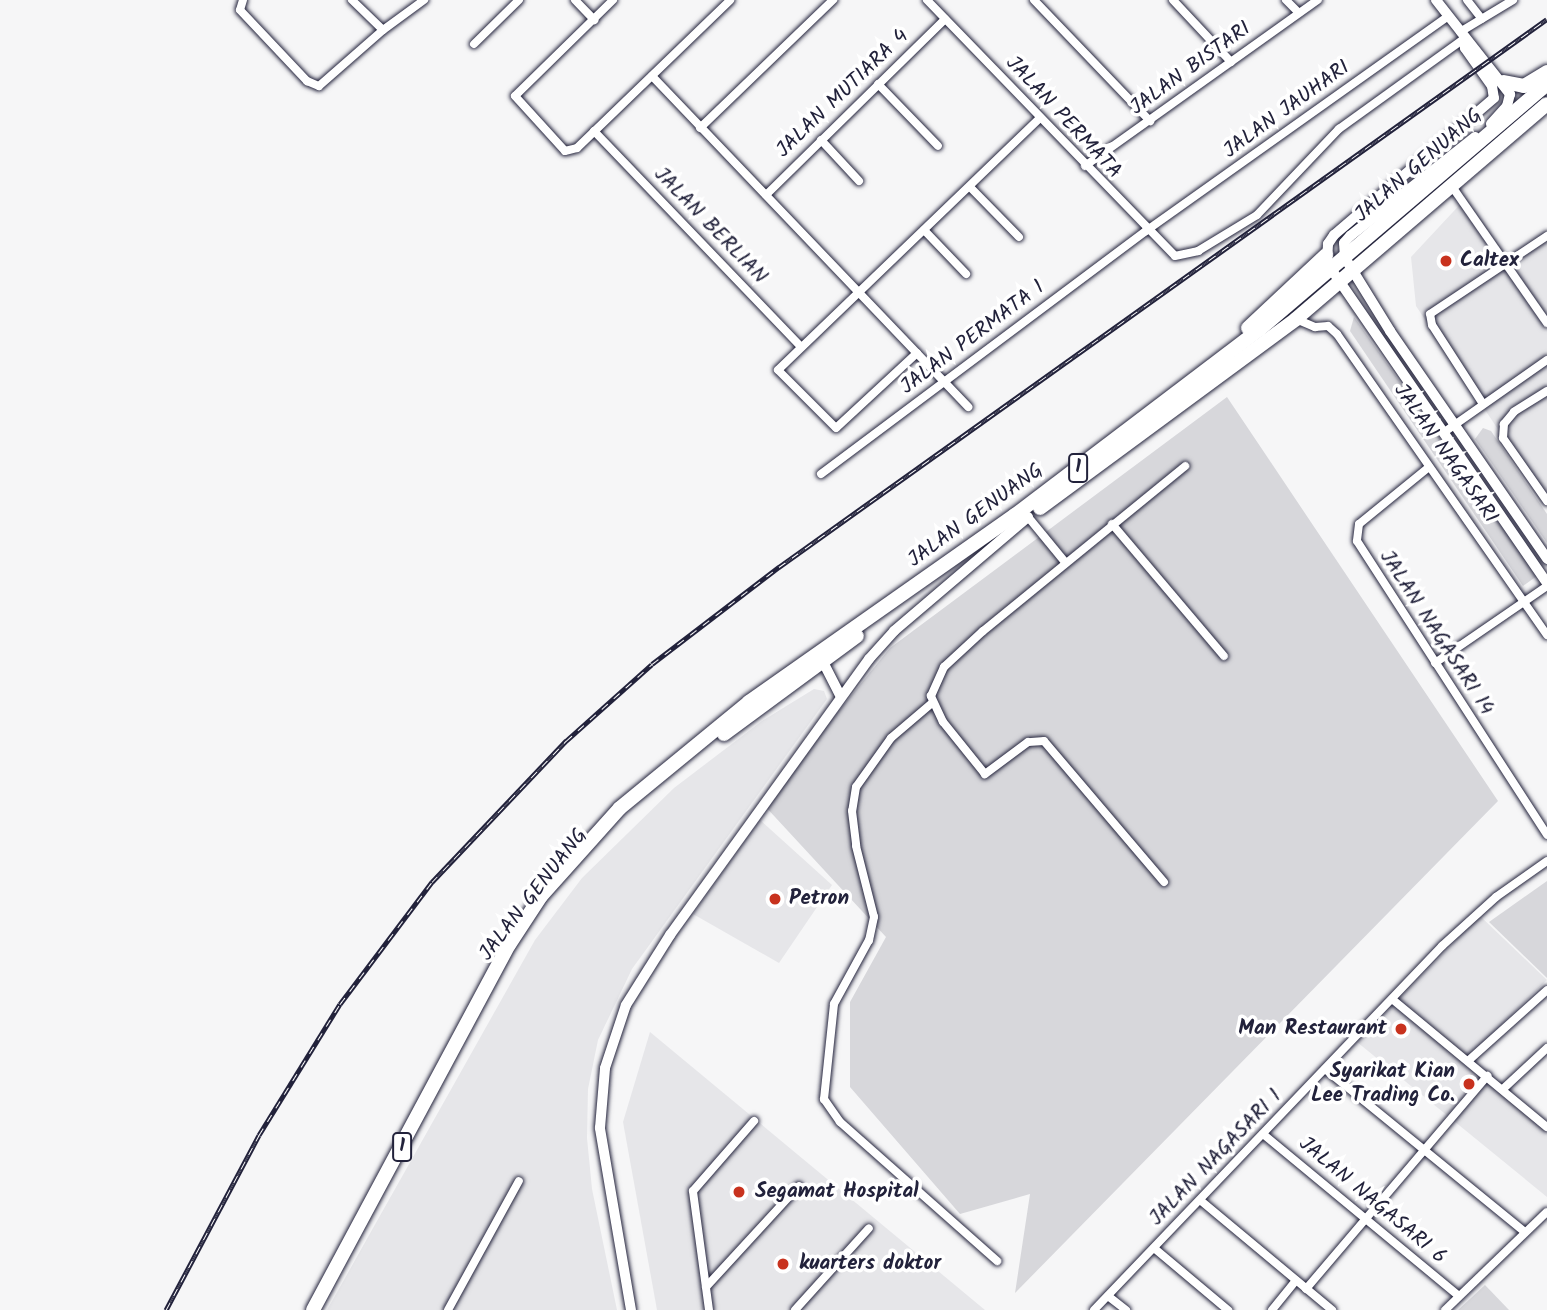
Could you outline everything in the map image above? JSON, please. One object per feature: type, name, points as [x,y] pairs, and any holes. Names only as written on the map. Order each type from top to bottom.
[{"type":"highway","points":[[1504,82],[1524,86],[1547,72]]},
{"type":"highway","name":"JALAN GENUANG","points":[[1348,264],[1547,84]]},
{"type":"highway","name":"JALAN GENUANG","points":[[313,1310],[491,984],[509,945],[541,897],[620,808],[687,749],[1015,515],[1333,276],[1451,184],[1547,104]]},
{"type":"highway","points":[[1191,382],[1326,255]]},
{"type":"highway","name":"JALAN GENUANG","points":[[820,656],[1028,517],[1296,319],[1333,276]]},
{"type":"street","points":[[243,0],[240,10],[307,81],[319,86],[383,30],[424,0]]},
{"type":"street","points":[[352,0],[383,30]]},
{"type":"street","points":[[474,44],[519,0]]},
{"type":"street","points":[[576,0],[594,20]]},
{"type":"street","points":[[613,0],[514,99],[565,151],[577,148],[730,0]]},
{"type":"street","points":[[700,128],[833,0]]},
{"type":"street","name":"JALAN PERMATA","points":[[927,0],[1146,231],[1175,256],[1198,251],[1257,215],[1339,129],[1462,35]]},
{"type":"street","points":[[1034,0],[1150,121]]},
{"type":"street","points":[[1172,0],[1231,62]]},
{"type":"street","points":[[1286,0],[1299,13]]},
{"type":"street","name":"JALAN BISTARI","points":[[1085,166],[1318,0]]},
{"type":"street","points":[[1348,264],[1344,243],[1350,236],[1504,111],[1510,94],[1504,82],[1462,35],[1436,0]]},
{"type":"street","points":[[1467,0],[1482,19]]},
{"type":"street","points":[[1462,35],[1513,0]]},
{"type":"street","name":"JALAN JAUHARI","points":[[1146,231],[1448,16]]},
{"type":"street","name":"JALAN MUTIARA 4","points":[[766,195],[945,19]]},
{"type":"street","points":[[1333,276],[1326,255],[1330,239],[1338,230],[1494,98],[1492,86],[1465,48],[1462,35]]},
{"type":"street","points":[[652,76],[968,407]]},
{"type":"street","points":[[878,84],[938,146]]},
{"type":"street","points":[[917,353],[836,428],[779,374],[779,367],[800,346],[1040,118]]},
{"type":"street","name":"JALAN BERLIAN","points":[[594,131],[800,346]]},
{"type":"street","points":[[821,140],[859,181]]},
{"type":"street","points":[[1451,184],[1547,323]]},
{"type":"street","points":[[970,187],[1019,237]]},
{"type":"street","points":[[924,230],[966,274]]},
{"type":"street","name":"JALAN PERMATA 1","points":[[821,474],[1146,231]]},
{"type":"street","points":[[1483,404],[1428,318],[1547,236]]},
{"type":"street","name":"JALAN NAGASARI","points":[[1348,264],[1454,425],[1547,559]]},
{"type":"street","name":"JALAN NAGASARI","points":[[1333,276],[1547,584]]},
{"type":"street","name":"JALAN NAGASARI","points":[[1296,319],[1315,327],[1328,326],[1337,334],[1547,635]]},
{"type":"street","points":[[1443,433],[1547,360]]},
{"type":"street","points":[[1547,391],[1514,412],[1504,424],[1503,438],[1547,501]]},
{"type":"street","points":[[1164,882],[1045,741],[1028,743],[985,774],[932,703],[934,683],[950,661],[1065,562],[1185,466]]},
{"type":"street","name":"JALAN NAGASARI 14","points":[[1429,467],[1359,524],[1356,536],[1547,835]]},
{"type":"street","points":[[631,1310],[601,1152],[600,1093],[617,1025],[670,935],[841,697],[894,631],[1028,517],[1065,562]]},
{"type":"street","points":[[1112,524],[1224,656]]},
{"type":"street","points":[[1435,663],[1547,584]]},
{"type":"street","points":[[820,656],[841,697]]},
{"type":"street","points":[[932,703],[891,738],[856,787],[852,811],[856,846],[874,917],[869,940],[834,1004],[824,1099],[840,1122],[997,1261]]},
{"type":"street","name":"JALAN NAGASARI 1","points":[[1094,1310],[1482,909],[1547,861]]},
{"type":"street","points":[[1468,1061],[1547,990]]},
{"type":"street","points":[[1392,999],[1547,1127]]},
{"type":"street","points":[[1503,1089],[1547,1048]]},
{"type":"street","points":[[1325,1069],[1525,1232]]},
{"type":"street","points":[[1306,1289],[1487,1076]]},
{"type":"street","points":[[709,1310],[693,1191],[754,1121]]},
{"type":"street","name":"JALAN NAGASARI 6","points":[[1263,1134],[1459,1296]]},
{"type":"street","points":[[448,1310],[519,1181]]},
{"type":"street","points":[[706,1287],[799,1186]]},
{"type":"street","points":[[1200,1200],[1332,1310]]},
{"type":"street","points":[[1445,1310],[1547,1212]]},
{"type":"street","points":[[795,1310],[869,1228]]},
{"type":"street","points":[[1154,1248],[1228,1310]]},
{"type":"street","points":[[1272,1310],[1296,1280]]},
{"type":"street","points":[[1108,1296],[1125,1310]]},
{"type":"shaded area","points":[[1466,198],[1508,258],[1547,232],[1547,503],[1416,306],[1411,257]]},
{"type":"shaded area","points":[[1354,317],[1537,576],[1523,586],[1350,331]]},
{"type":"shaded area","points":[[1227,397],[1498,801],[1015,1293],[1030,1194],[960,1214],[850,1087],[850,1002],[886,937],[763,804],[890,648]]},
{"type":"shaded area","points":[[1483,428],[1491,431],[1547,514],[1547,543],[1475,439]]},
{"type":"shaded area","points":[[814,689],[824,691],[827,699],[632,969],[598,1040],[588,1089],[587,1138],[592,1189],[617,1310],[327,1310],[535,940],[582,878],[674,788],[762,721]]},
{"type":"shaded area","points":[[760,820],[832,885],[779,963],[693,914]]},
{"type":"shaded area","points":[[1547,881],[1547,978],[1489,922]]},
{"type":"shaded area","points":[[1480,916],[1547,980],[1469,1056],[1547,1123],[1547,1197],[1357,1042]]},
{"type":"shaded area","name":"Segamat Hospital","points":[[650,1032],[985,1310],[657,1310],[623,1122]]},
{"type":"shaded area","points":[[1485,1285],[1509,1310],[1458,1310]]},
{"type":"railway","points":[[166,1310],[259,1135],[340,1004],[432,882],[566,741],[652,664],[779,567],[1547,19]]},
{"type":"place","name":"Caltex","points":[[1446,261]]},
{"type":"place","name":"Petron","points":[[775,899]]},
{"type":"place","name":"Man Restaurant","points":[[1401,1029]]},
{"type":"place","name":"Syarikat Kian Lee Trading Co.","points":[[1469,1084]]},
{"type":"place","name":"Segamat Hospital","points":[[739,1192]]},
{"type":"place","name":"kuarters doktor","points":[[783,1264]]}]
